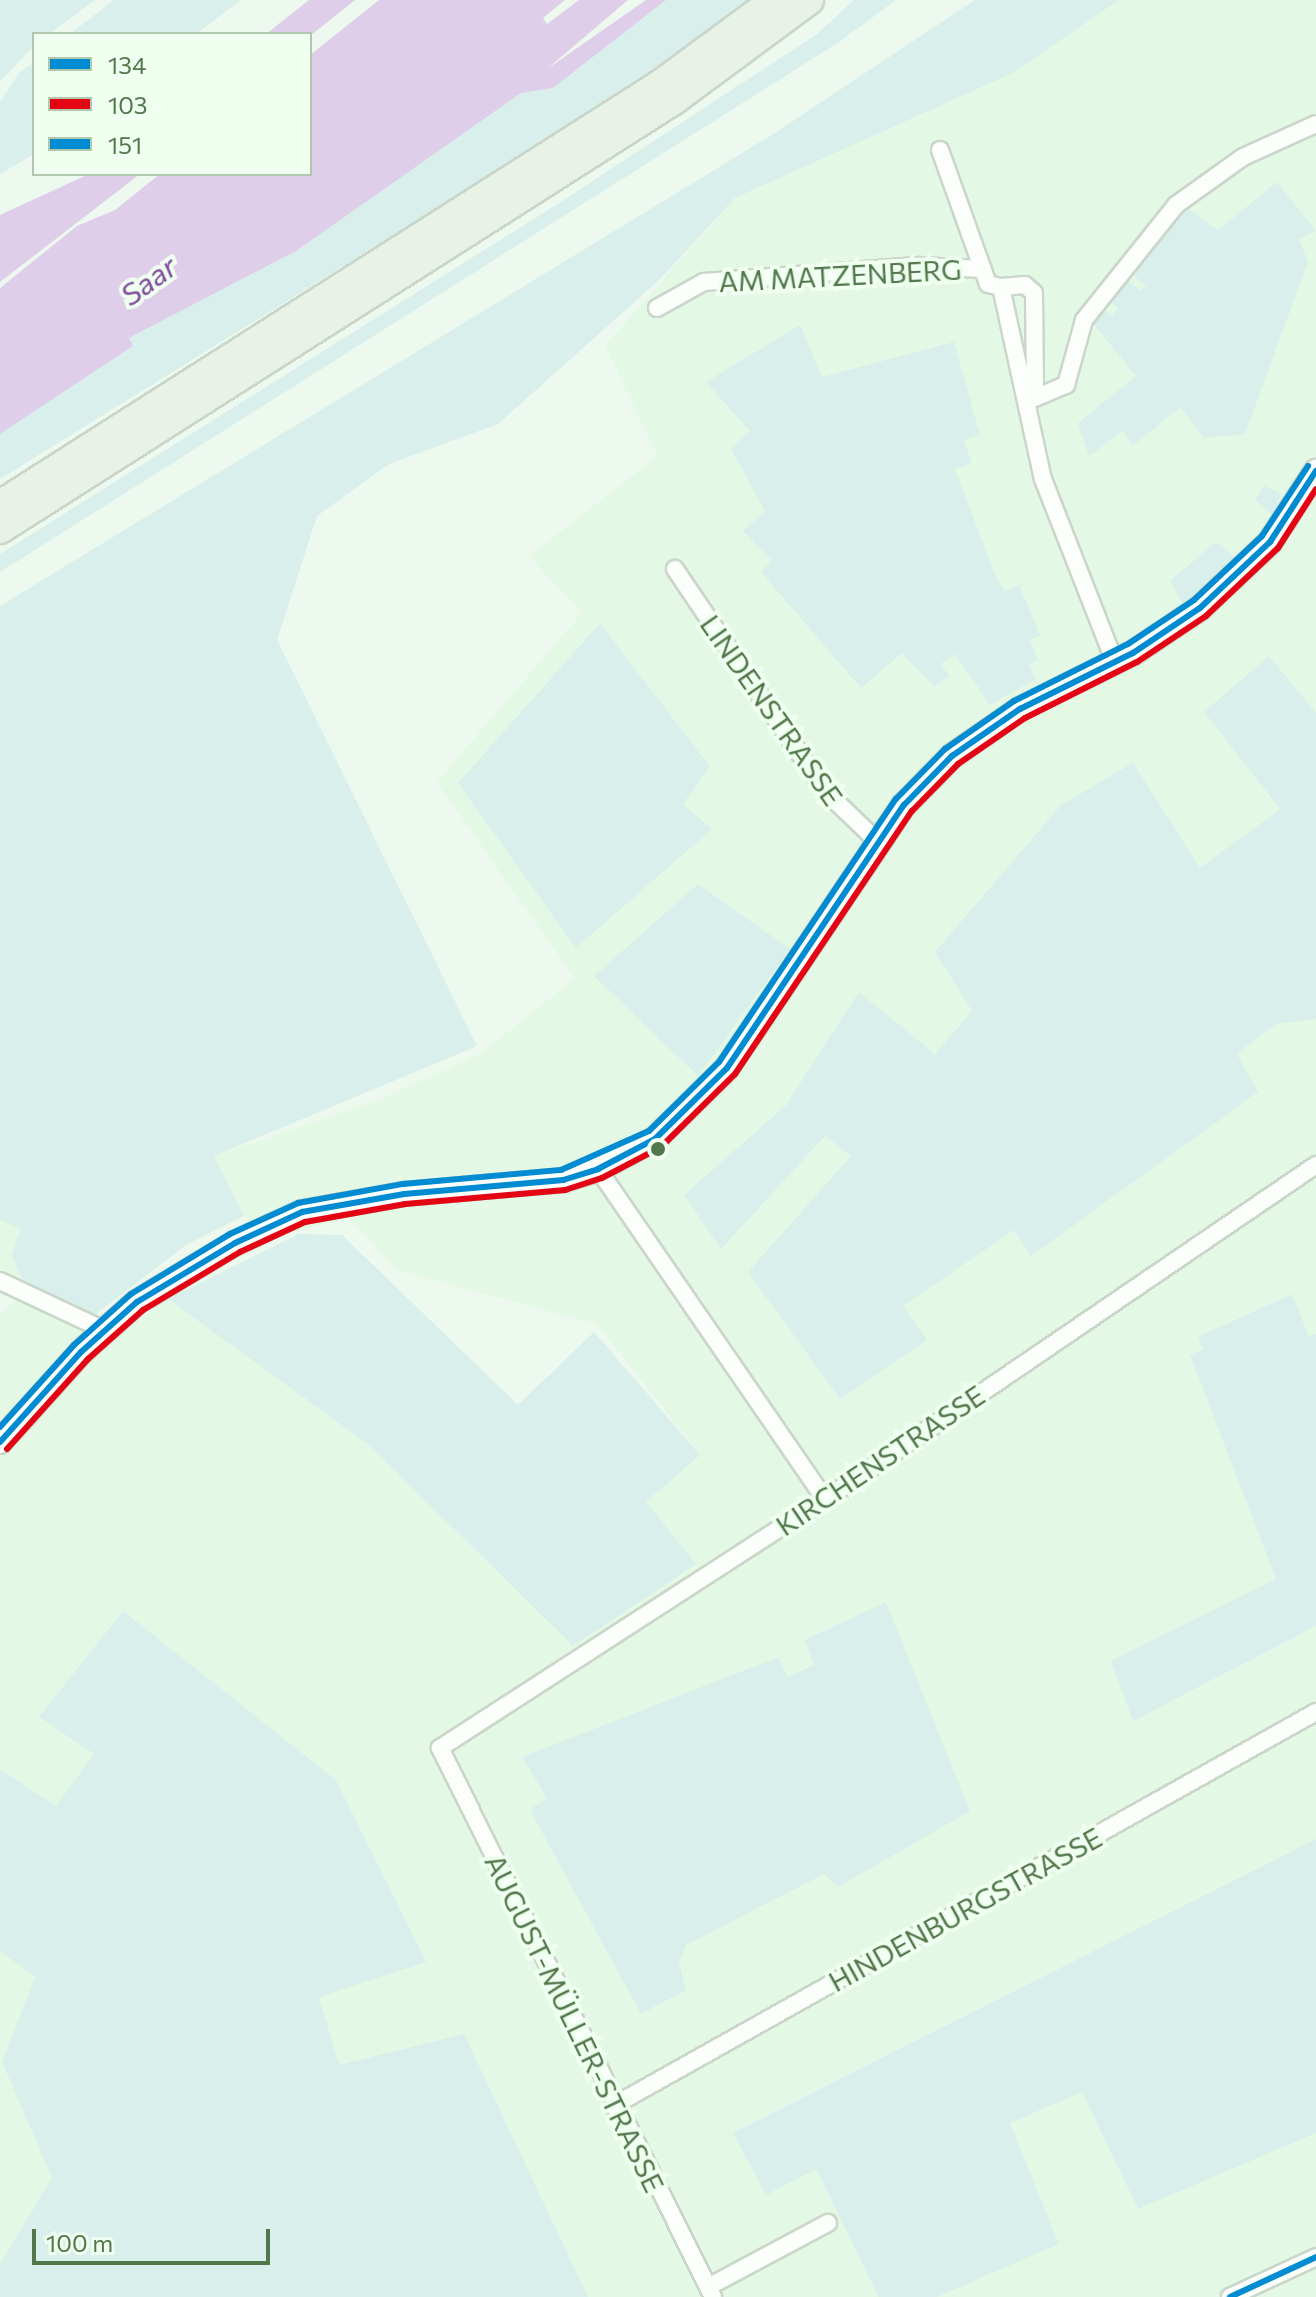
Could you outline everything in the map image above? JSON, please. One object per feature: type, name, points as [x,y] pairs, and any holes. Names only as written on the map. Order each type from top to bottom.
[{"type":"highway","points":[[0,505],[661,84],[775,0]]},
{"type":"highway","points":[[0,529],[661,109],[809,0]]},
{"type":"main road","points":[[0,1442],[104,1330],[197,1262],[302,1212],[404,1194],[535,1184],[598,1169],[655,1139],[727,1068],[904,805],[952,756],[1020,709],[1115,663],[1173,628],[1230,583],[1270,542],[1313,485]]},
{"type":"street","points":[[1032,400],[1066,385],[1084,320],[1176,205],[1243,157],[1316,124]]},
{"type":"street","points":[[940,150],[988,284],[1001,287],[1025,285],[1034,293],[1032,400]]},
{"type":"street","name":"AM MATZENBERG","points":[[657,308],[704,282],[919,266],[983,269]]},
{"type":"street","points":[[1001,287],[1032,400],[1043,479],[1115,663]]},
{"type":"street","name":"LINDENSTRASSE","points":[[675,569],[825,791],[879,843]]},
{"type":"street","name":"KIRCHENSTRASSE","points":[[440,1748],[825,1499],[1316,1165]]},
{"type":"street","points":[[598,1169],[825,1499]]},
{"type":"street","points":[[0,1281],[104,1330]]},
{"type":"street","name":"HINDENBURGSTRASSE","points":[[613,2106],[1316,1712]]},
{"type":"street","name":"AUGUST-MÜLLER-STRASSE","points":[[440,1748],[613,2106],[710,2292]]},
{"type":"street","points":[[710,2292],[828,2223]]},
{"type":"street","points":[[1230,2297],[1316,2257]]},
{"type":"shaded area","points":[[0,0],[95,0],[52,32],[32,32],[32,48],[0,81]]},
{"type":"shaded area","points":[[114,0],[241,0],[199,32],[73,32]]},
{"type":"shaded area","points":[[666,0],[758,0],[524,154],[0,479],[0,434],[133,346],[129,338],[296,251],[521,93],[553,88]]},
{"type":"shaded area","points":[[854,0],[896,0],[839,42],[0,572],[0,554],[556,205],[817,34]]},
{"type":"shaded area","points":[[975,0],[1119,0],[1013,73],[735,198],[659,280],[498,424],[389,464],[317,516],[277,640],[477,1046],[214,1156],[244,1216],[187,1244],[92,1317],[25,1286],[12,1256],[20,1229],[0,1220],[0,606],[775,133]]},
{"type":"shaded area","points":[[1119,0],[1316,0],[1316,2297],[0,2297],[0,1315],[17,1299],[0,1291],[0,1220],[20,1229],[92,1317],[122,1332],[168,1299],[369,1445],[573,1645],[695,1565],[645,1502],[700,1454],[597,1324],[399,1271],[348,1218],[258,1241],[214,1156],[379,1100],[481,1053],[575,979],[437,782],[582,613],[529,556],[658,456],[605,346],[735,198],[1013,73]]},
{"type":"shaded area","points":[[32,63],[32,155],[0,174],[0,102],[19,73]]},
{"type":"shaded area","points":[[1277,182],[1316,231],[1299,239],[1308,262],[1245,434],[1204,438],[1181,407],[1133,445],[1122,431],[1089,456],[1078,423],[1136,376],[1090,320],[1100,307],[1112,316],[1118,308],[1106,299],[1123,277],[1141,291],[1146,286],[1128,271],[1185,206],[1218,230]]},
{"type":"shaded area","points":[[800,325],[822,377],[954,342],[980,435],[964,440],[972,463],[955,469],[996,578],[1005,591],[1019,585],[1040,635],[1030,640],[1038,660],[1029,665],[1036,679],[990,705],[955,654],[941,664],[949,676],[934,687],[902,653],[861,688],[761,572],[772,561],[743,531],[765,511],[731,449],[750,431],[706,382]]},
{"type":"shaded area","points":[[1264,486],[1281,493],[1273,516],[1255,499]]},
{"type":"shaded area","points":[[1216,542],[1237,559],[1184,605],[1170,581]]},
{"type":"shaded area","points":[[600,623],[710,767],[683,804],[712,829],[576,948],[458,783]]},
{"type":"shaded area","points":[[1269,656],[1316,713],[1316,1019],[1276,1024],[1237,1054],[1258,1092],[1031,1256],[1014,1230],[903,1306],[927,1340],[840,1399],[748,1272],[851,1156],[825,1136],[721,1249],[684,1195],[786,1105],[859,992],[935,1054],[972,1011],[935,952],[1061,805],[1133,763],[1200,868],[1280,809],[1204,712]]},
{"type":"shaded area","points":[[698,884],[790,949],[698,1076],[594,976]]},
{"type":"shaded area","points":[[299,1234],[342,1235],[518,1405],[594,1332],[700,1455],[646,1502],[696,1564],[573,1646],[369,1445],[168,1299]]},
{"type":"shaded area","points":[[1292,1294],[1309,1337],[1316,1334],[1316,1626],[1133,1721],[1111,1661],[1276,1579],[1190,1355],[1203,1349],[1198,1337]]},
{"type":"shaded area","points":[[886,1602],[970,1811],[838,1887],[824,1874],[686,1945],[679,1963],[686,1990],[641,2014],[530,1810],[547,1798],[522,1757],[779,1657],[787,1677],[814,1665],[805,1640]]},
{"type":"shaded area","points":[[123,1611],[336,1780],[426,1962],[319,1997],[339,2065],[464,2034],[588,2297],[0,2297],[0,2264],[52,2178],[2,2062],[35,1977],[0,1951],[0,1769],[56,1806],[94,1754],[39,1717]]},
{"type":"shaded area","points":[[1316,1839],[1316,2133],[1138,2209],[1082,2092],[1010,2123],[1059,2244],[937,2297],[879,2297],[816,2169],[766,2195],[733,2133]]},
{"type":"water","points":[[309,0],[355,0],[312,34],[269,32]]},
{"type":"water","name":"Saar","points":[[379,0],[565,0],[543,18],[547,24],[579,0],[628,0],[547,69],[646,0],[666,0],[553,88],[521,93],[296,251],[129,338],[133,346],[0,434],[0,288],[77,226],[115,210],[158,176],[312,176],[312,53]]},
{"type":"water","points":[[85,176],[137,176],[0,282],[0,215]]},
{"type":"transit line","name":"151","points":[[0,1427],[74,1345],[131,1294],[230,1234],[298,1203],[403,1184],[561,1170],[649,1131],[719,1062],[896,799],[945,749],[1014,701],[1128,644],[1194,600],[1262,536],[1308,466]]},
{"type":"transit line","name":"134","points":[[0,1442],[81,1352],[137,1302],[235,1243],[302,1212],[404,1194],[563,1180],[598,1169],[655,1139],[727,1068],[904,805],[952,756],[1020,709],[1133,653],[1200,608],[1270,542],[1316,471]]},
{"type":"transit line","name":"103","points":[[7,1449],[88,1359],[143,1310],[240,1252],[305,1222],[405,1204],[565,1190],[602,1178],[661,1147],[735,1074],[912,811],[958,764],[1025,718],[1137,662],[1206,616],[1278,548],[1316,489]]},
{"type":"transit line","name":"134","points":[[1230,2297],[1316,2257]]}]
